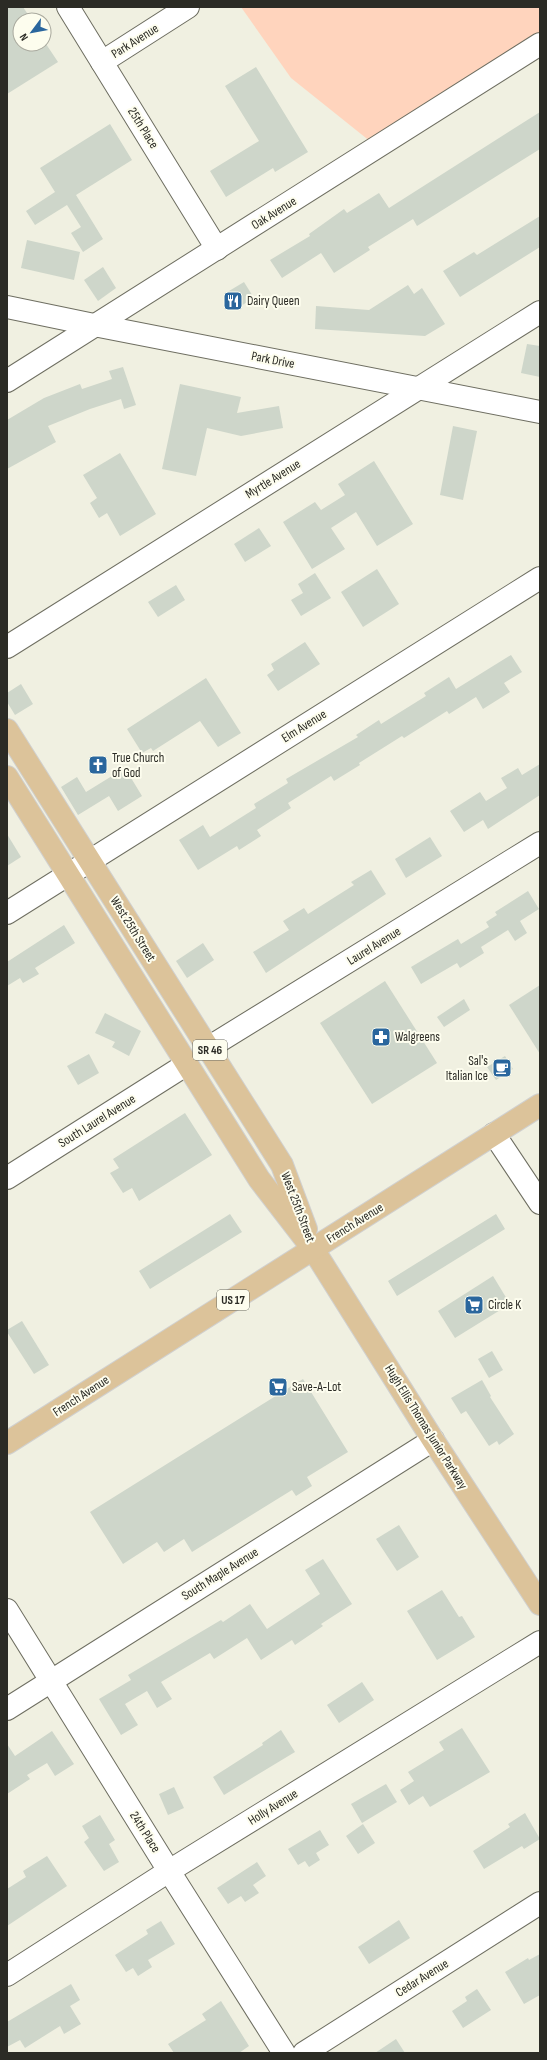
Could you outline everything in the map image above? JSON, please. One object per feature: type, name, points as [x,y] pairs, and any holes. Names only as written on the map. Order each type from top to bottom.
[{"type":"main road","name":"West 25th Street","points":[[7,730],[282,1165],[314,1249]]},
{"type":"main road","name":"West 25th Street","points":[[7,777],[259,1179],[314,1249]]},
{"type":"main road","name":"French Avenue","points":[[7,1443],[540,1105]]},
{"type":"main road","name":"Hugh Ellis Thomas Junior Parkway","points":[[314,1249],[433,1440],[540,1604]]},
{"type":"street","name":"25th Place","points":[[68,7],[217,249]]},
{"type":"street","name":"Park Avenue","points":[[102,62],[188,7]]},
{"type":"street","name":"Oak Avenue","points":[[7,381],[540,44]]},
{"type":"street","name":"Park Drive","points":[[7,307],[94,326],[540,412]]},
{"type":"street","name":"Myrtle Avenue","points":[[7,646],[540,312]]},
{"type":"street","name":"Elm Avenue","points":[[7,912],[540,578]]},
{"type":"street","name":"Laurel Avenue","points":[[208,1048],[540,843]]},
{"type":"street","name":"South Laurel Avenue","points":[[7,1178],[187,1064]]},
{"type":"street","points":[[494,1134],[540,1202]]},
{"type":"street","name":"South Maple Avenue","points":[[7,1709],[433,1440]]},
{"type":"street","name":"24th Place","points":[[7,1610],[284,2053]]},
{"type":"street","name":"Holly Avenue","points":[[7,1975],[169,1871],[540,1642]]},
{"type":"street","name":"Cedar Avenue","points":[[304,2053],[540,1903]]},
{"type":"shaded area","points":[[241,7],[540,7],[540,35],[371,142],[291,78]]},
{"type":"building","points":[[7,7],[23,7],[26,12],[12,12],[12,52],[51,52],[58,62],[7,94]]},
{"type":"building","points":[[256,67],[308,152],[275,172],[273,168],[226,197],[210,171],[259,141],[225,86]]},
{"type":"building","points":[[540,112],[540,149],[417,226],[413,219],[368,247],[370,250],[334,273],[321,253],[282,278],[270,260],[310,236],[309,234],[344,209],[347,213],[379,193],[389,208]]},
{"type":"building","points":[[110,124],[132,160],[76,195],[103,239],[83,252],[71,233],[81,227],[67,205],[35,225],[26,211],[55,192],[40,168]]},
{"type":"building","points":[[540,216],[540,247],[460,297],[443,271],[474,252],[477,255]]},
{"type":"building","points":[[27,240],[80,252],[74,280],[21,268]]},
{"type":"building","points":[[103,267],[116,288],[98,301],[84,280]]},
{"type":"building","points":[[244,282],[254,298],[234,310],[224,294]]},
{"type":"building","points":[[408,285],[414,294],[422,288],[445,324],[425,336],[315,329],[316,306],[369,310]]},
{"type":"building","points":[[527,344],[540,346],[540,377],[521,373]]},
{"type":"building","points":[[123,367],[136,405],[124,409],[121,399],[90,409],[48,426],[56,442],[7,469],[7,420],[44,398],[80,384],[82,389],[112,379],[109,371]]},
{"type":"building","points":[[180,384],[241,397],[237,413],[279,406],[283,428],[241,436],[207,428],[196,476],[162,469]]},
{"type":"building","points":[[453,426],[477,431],[463,500],[440,495]]},
{"type":"building","points":[[120,453],[156,514],[120,536],[107,513],[99,518],[90,503],[97,498],[83,475]]},
{"type":"building","points":[[374,461],[413,524],[377,546],[356,512],[331,528],[345,549],[312,569],[283,522],[315,502],[321,510],[345,495],[338,484]]},
{"type":"building","points":[[259,528],[271,546],[245,562],[234,544]]},
{"type":"building","points":[[377,569],[399,604],[363,627],[341,592]]},
{"type":"building","points":[[315,573],[331,598],[301,616],[291,600],[303,593],[298,584]]},
{"type":"building","points":[[176,585],[185,600],[158,617],[148,602]]},
{"type":"building","points":[[305,642],[320,664],[278,691],[267,675],[274,670],[271,664]]},
{"type":"building","points":[[511,655],[522,672],[504,683],[510,692],[483,709],[476,697],[449,714],[447,711],[404,738],[402,736],[359,763],[360,765],[334,781],[331,776],[288,803],[291,808],[257,830],[261,836],[239,850],[237,846],[198,870],[179,840],[203,825],[210,837],[256,808],[254,804],[288,783],[286,779],[358,737],[356,735],[379,720],[381,724],[426,696],[424,693],[449,677],[456,689]]},
{"type":"building","points":[[206,678],[241,733],[218,747],[200,721],[153,751],[151,748],[142,753],[127,729]]},
{"type":"building","points":[[21,684],[33,704],[15,715],[7,702],[7,693]]},
{"type":"building","points":[[540,764],[540,795],[488,829],[483,820],[464,832],[450,811],[480,792],[486,801],[507,788],[501,778],[518,768],[522,775]]},
{"type":"building","points":[[125,768],[142,796],[118,811],[109,796],[78,815],[61,787],[77,777],[86,792]]},
{"type":"building","points":[[7,834],[21,857],[7,866]]},
{"type":"building","points":[[430,837],[442,856],[406,878],[395,859]]},
{"type":"building","points":[[371,870],[386,894],[266,973],[253,952],[289,930],[283,921],[304,908],[308,914],[354,885],[351,882]]},
{"type":"building","points":[[528,891],[539,909],[520,921],[527,933],[515,941],[508,930],[481,947],[484,953],[460,968],[457,963],[421,984],[411,967],[458,939],[461,944],[489,927],[486,922],[497,915],[495,912]]},
{"type":"building","points":[[64,925],[75,943],[35,968],[39,974],[23,983],[20,978],[7,986],[7,962]]},
{"type":"building","points":[[203,943],[214,960],[187,978],[176,961]]},
{"type":"building","name":"Walgreens","points":[[385,981],[437,1063],[372,1104],[320,1023]]},
{"type":"building","points":[[540,985],[540,1054],[509,1005]]},
{"type":"building","points":[[464,999],[470,1010],[444,1027],[437,1017]]},
{"type":"building","points":[[105,1013],[141,1031],[129,1056],[112,1047],[115,1042],[95,1033]]},
{"type":"building","points":[[89,1054],[99,1073],[78,1085],[67,1066]]},
{"type":"building","points":[[505,1056],[513,1069],[496,1080],[487,1067]]},
{"type":"building","points":[[185,1113],[212,1155],[139,1201],[132,1188],[123,1193],[110,1173],[119,1168],[113,1159]]},
{"type":"building","points":[[230,1214],[242,1232],[150,1289],[139,1271]]},
{"type":"building","points":[[496,1214],[505,1229],[397,1296],[388,1281]]},
{"type":"building","points":[[493,1276],[510,1304],[455,1338],[438,1311]]},
{"type":"building","points":[[22,1321],[49,1365],[34,1374],[7,1332],[7,1330]]},
{"type":"building","points":[[492,1351],[503,1370],[489,1378],[478,1359]]},
{"type":"building","points":[[303,1379],[348,1452],[307,1477],[312,1486],[296,1496],[292,1490],[192,1552],[184,1539],[164,1552],[157,1542],[123,1564],[90,1512]]},
{"type":"building","points":[[482,1380],[491,1396],[490,1397],[514,1434],[499,1445],[497,1441],[489,1446],[466,1411],[461,1414],[451,1398]]},
{"type":"building","points":[[399,1525],[419,1557],[397,1571],[376,1539]]},
{"type":"building","points":[[323,1559],[352,1604],[321,1624],[323,1626],[295,1645],[292,1640],[261,1660],[247,1638],[214,1659],[210,1653],[161,1682],[172,1699],[157,1708],[147,1691],[125,1704],[138,1725],[121,1735],[99,1699],[131,1680],[128,1675],[221,1620],[223,1622],[250,1604],[267,1629],[320,1594],[305,1570]]},
{"type":"building","points":[[442,1590],[459,1617],[462,1616],[475,1637],[437,1660],[407,1611]]},
{"type":"building","points":[[362,1682],[374,1700],[339,1723],[327,1705]]},
{"type":"building","points":[[462,1728],[490,1772],[430,1807],[423,1796],[409,1805],[400,1790],[414,1781],[408,1772],[444,1750],[439,1742]]},
{"type":"building","points":[[281,1730],[295,1752],[224,1795],[213,1777],[263,1745],[262,1743]]},
{"type":"building","points":[[52,1731],[74,1764],[55,1776],[47,1763],[27,1775],[30,1779],[7,1794],[7,1744],[15,1756]]},
{"type":"building","points":[[386,1784],[397,1802],[362,1823],[351,1804]]},
{"type":"building","points":[[174,1787],[184,1808],[168,1815],[159,1794]]},
{"type":"building","points":[[525,1813],[540,1839],[524,1849],[522,1846],[484,1869],[473,1851],[510,1827],[508,1824]]},
{"type":"building","points":[[100,1815],[115,1840],[109,1844],[119,1862],[104,1871],[84,1842],[89,1838],[82,1826]]},
{"type":"building","points":[[363,1824],[375,1843],[358,1854],[346,1836]]},
{"type":"building","points":[[320,1830],[329,1845],[316,1853],[320,1860],[309,1867],[305,1861],[298,1865],[288,1849]]},
{"type":"building","points":[[47,1856],[67,1886],[7,1926],[7,1889],[26,1877],[23,1871]]},
{"type":"building","points":[[257,1862],[266,1876],[253,1885],[259,1893],[245,1902],[241,1896],[228,1904],[217,1888]]},
{"type":"building","points":[[399,1920],[410,1938],[369,1964],[358,1947]]},
{"type":"building","points":[[161,1921],[175,1944],[148,1960],[152,1967],[138,1976],[133,1968],[126,1972],[115,1955],[148,1934],[146,1930]]},
{"type":"building","points":[[540,1954],[540,1995],[524,2004],[505,1972],[528,1958],[529,1960]]},
{"type":"building","points":[[71,1984],[80,2000],[70,2006],[81,2024],[64,2034],[60,2026],[25,2048],[20,2040],[7,2047],[7,2022]]},
{"type":"building","points":[[477,1989],[491,2010],[463,2028],[452,2011],[467,2001],[465,1997]]},
{"type":"building","points":[[221,2001],[249,2046],[239,2053],[174,2053],[168,2044],[206,2020],[202,2014]]},
{"type":"building","points":[[396,2039],[405,2053],[375,2053]]},
{"type":"place","name":"Dairy Queen","points":[[233,301]]},
{"type":"place","name":"True Church of God","points":[[98,765]]},
{"type":"place","name":"Walgreens","points":[[381,1037]]},
{"type":"place","name":"Sal's Italian Ice","points":[[502,1068]]},
{"type":"place","name":"Circle K","points":[[474,1305]]},
{"type":"place","name":"Save-A-Lot","points":[[278,1387]]}]
